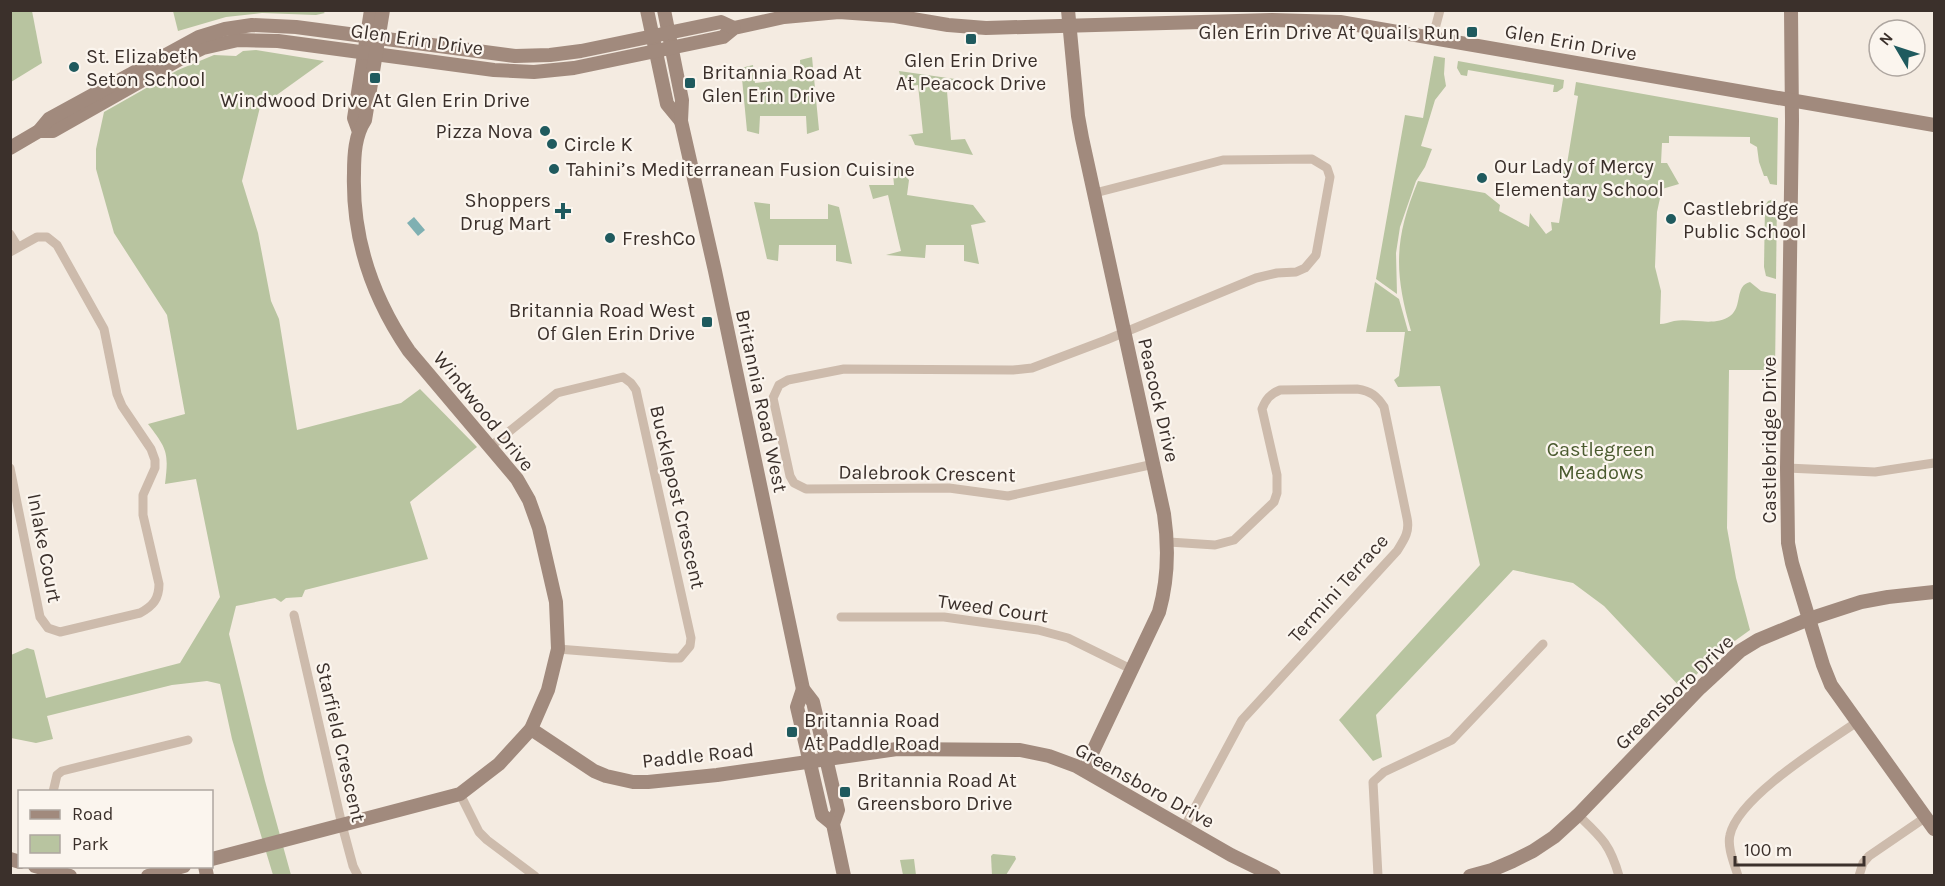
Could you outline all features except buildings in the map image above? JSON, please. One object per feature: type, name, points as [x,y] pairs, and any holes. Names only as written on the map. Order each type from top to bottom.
[{"type":"street","name":"Windwood Drive","points":[[371,10],[373,38]]},
{"type":"street","name":"Windwood Drive","points":[[213,859],[460,794],[499,764],[531,729],[548,690],[558,650],[556,602],[534,513],[521,486],[409,351],[383,308],[372,285],[362,253],[355,213],[354,165],[358,129],[365,120],[370,53],[383,10]]},
{"type":"street","name":"Britannia Road West","points":[[647,10],[667,104],[681,121]]},
{"type":"street","name":"Britannia Road West","points":[[664,10],[682,100],[681,121],[803,689],[813,702],[838,810],[833,824],[844,876]]},
{"type":"street","name":"Peacock Drive","points":[[1068,10],[1078,117],[1123,333],[1154,464],[1168,542],[1161,603],[1152,628],[1084,770]]},
{"type":"street","points":[[1433,36],[1440,10]]},
{"type":"street","name":"Castlebridge Drive","points":[[1791,10],[1788,543],[1809,619],[1832,685],[1935,829]]},
{"type":"street","name":"Glen Erin Drive","points":[[10,148],[39,131],[49,119],[191,53],[227,41],[266,40],[494,70],[534,72],[574,68],[723,37],[734,27],[784,17],[839,12],[895,16],[948,25],[986,28],[1309,19],[1341,22],[1433,36],[1935,125]]},
{"type":"street","name":"Glen Erin Drive","points":[[132,79],[199,37],[239,27],[284,26],[515,56],[581,51],[722,22],[734,27]]},
{"type":"street","points":[[1095,193],[1223,160],[1312,159],[1327,168],[1330,177],[1316,255],[1305,268],[1296,272],[1277,273],[1256,278],[1123,333]]},
{"type":"street","name":"Inlake Court","points":[[10,234],[14,250],[37,237],[47,237],[57,245],[104,329],[117,394],[122,406],[156,460],[155,468],[143,495],[143,515],[159,584],[159,592],[150,608],[140,613],[60,632],[48,628],[40,617],[10,468]]},
{"type":"street","name":"Dalebrook Crescent","points":[[1123,333],[1032,368],[1013,370],[844,369],[788,380],[779,385],[773,398],[790,476],[799,487],[807,489],[949,488],[1008,496],[1154,464]]},
{"type":"street","name":"Bucklepost Crescent","points":[[490,447],[557,393],[623,377],[636,390],[691,638],[690,646],[680,658],[558,650]]},
{"type":"street","name":"Termini Terrace","points":[[1168,542],[1215,545],[1234,540],[1274,502],[1277,493],[1277,475],[1262,409],[1265,400],[1271,394],[1280,390],[1368,390],[1384,407],[1409,528],[1404,540],[1397,551],[1242,720],[1184,828]]},
{"type":"street","points":[[1787,468],[1875,472],[1935,462]]},
{"type":"street","name":"Greensboro Drive","points":[[1470,876],[1493,873],[1554,837],[1700,688],[1740,651],[1758,640],[1809,619],[1873,599],[1935,592]]},
{"type":"street","name":"Starfield Crescent","points":[[294,615],[342,825],[358,876]]},
{"type":"street","name":"Tweed Court","points":[[841,617],[944,617],[1038,630],[1068,638],[1133,670]]},
{"type":"street","points":[[1378,876],[1373,782],[1384,772],[1452,740],[1543,644]]},
{"type":"street","name":"Britannia Road West","points":[[803,689],[798,707],[822,815],[833,824]]},
{"type":"street","points":[[1738,876],[1729,837],[1733,824],[1766,788],[1857,722]]},
{"type":"street","name":"Paddle Road","points":[[531,729],[594,771],[633,782],[717,775],[811,761]]},
{"type":"street","points":[[53,790],[57,775],[62,771],[188,740]]},
{"type":"street","name":"Greensboro Drive","points":[[811,761],[897,748],[993,748],[1020,750],[1049,756],[1071,763],[1239,860],[1274,876]]},
{"type":"street","points":[[460,794],[479,832],[535,876]]},
{"type":"street","points":[[1578,815],[1602,837],[1610,848],[1619,876]]},
{"type":"street","points":[[1859,876],[1863,863],[1869,856],[1926,817]]},
{"type":"street","points":[[42,868],[70,876]]},
{"type":"street","points":[[148,876],[180,868]]},
{"type":"green space","points":[[11,10],[32,11],[42,63],[11,82]]},
{"type":"green space","points":[[173,11],[322,11],[325,13],[316,15],[262,13],[226,17],[178,31]]},
{"type":"green space","points":[[256,50],[324,61],[260,107],[242,181],[258,233],[271,301],[279,319],[297,430],[401,403],[420,389],[477,447],[410,502],[428,559],[305,590],[302,597],[286,598],[281,602],[275,598],[236,606],[229,634],[291,875],[273,875],[232,739],[220,684],[207,681],[172,685],[47,716],[53,739],[36,743],[11,738],[11,655],[27,648],[34,650],[46,698],[180,663],[220,597],[196,479],[165,484],[167,465],[165,451],[148,424],[185,414],[167,315],[114,233],[96,169],[96,149],[104,112],[178,70],[214,55],[236,56],[243,51]]},
{"type":"green space","points":[[1434,56],[1445,58],[1446,86],[1435,100],[1421,146],[1432,149],[1416,181],[1400,227],[1396,253],[1397,294],[1376,279],[1405,115],[1423,118]]},
{"type":"green space","points":[[812,57],[819,130],[807,134],[806,116],[760,116],[759,134],[747,131],[741,68],[753,65],[755,83],[801,78],[800,60]]},
{"type":"green space","points":[[1458,61],[1564,80],[1563,88],[1553,92],[1554,85],[1468,70],[1467,76],[1461,75],[1457,68]]},
{"type":"green space","points":[[899,71],[955,79],[960,89],[947,91],[951,140],[965,139],[973,155],[915,145],[911,136],[908,135],[923,133],[918,85],[903,87]]},
{"type":"green space","name":"Castlegreen Meadows","points":[[1576,82],[1778,118],[1777,185],[1770,184],[1767,176],[1764,176],[1757,147],[1750,143],[1750,137],[1669,136],[1669,143],[1662,143],[1661,163],[1667,163],[1679,184],[1662,189],[1657,212],[1655,267],[1661,291],[1660,324],[1681,320],[1710,322],[1724,319],[1734,312],[1742,288],[1750,282],[1761,291],[1776,294],[1775,370],[1729,370],[1727,528],[1736,578],[1750,630],[1718,653],[1682,689],[1604,606],[1573,583],[1513,570],[1376,715],[1382,757],[1373,761],[1339,720],[1480,565],[1440,386],[1398,387],[1394,380],[1399,376],[1405,332],[1366,332],[1375,282],[1399,299],[1408,331],[1411,331],[1399,273],[1399,256],[1404,221],[1418,181],[1485,193],[1500,205],[1499,211],[1529,227],[1530,213],[1546,234],[1552,230],[1551,222],[1559,223],[1567,175],[1559,173],[1559,169],[1566,170],[1578,96],[1574,95]]},
{"type":"green space","points":[[892,163],[909,180],[907,195],[973,205],[986,222],[971,225],[979,264],[964,261],[964,245],[926,245],[925,258],[886,255],[901,251],[888,195],[873,199],[869,185],[894,185]]},
{"type":"green space","points":[[1777,199],[1776,279],[1766,276],[1764,267],[1765,206],[1768,201]]},
{"type":"green space","points":[[754,202],[770,204],[770,219],[828,219],[828,204],[839,207],[852,264],[836,261],[836,245],[779,245],[778,261],[767,259]]},
{"type":"green space","points":[[993,854],[1015,856],[1016,859],[1006,875],[992,875],[991,856]]},
{"type":"green space","points":[[914,859],[916,875],[903,875],[900,860]]},
{"type":"water","points":[[414,217],[425,230],[418,236],[407,223]]},
{"type":"place","name":"Glen Erin Drive At Quails Run","points":[[1472,32]]},
{"type":"place","name":"Glen Erin Drive At Peacock Drive","points":[[971,39]]},
{"type":"place","name":"St. Elizabeth Seton School","points":[[74,67]]},
{"type":"place","name":"Windwood Drive At Glen Erin Drive","points":[[375,78]]},
{"type":"place","name":"Britannia Road At Glen Erin Drive","points":[[690,83]]},
{"type":"place","name":"Pizza Nova","points":[[545,131]]},
{"type":"place","name":"Circle K","points":[[552,144]]},
{"type":"place","name":"Tahini’s Mediterranean Fusion Cuisine","points":[[554,169]]},
{"type":"place","name":"Our Lady of Mercy Elementary School","points":[[1482,178]]},
{"type":"place","name":"Shoppers Drug Mart","points":[[563,211]]},
{"type":"place","name":"Castlebridge Public School","points":[[1671,219]]},
{"type":"place","name":"FreshCo","points":[[610,238]]},
{"type":"place","name":"Britannia Road West Of Glen Erin Drive","points":[[707,322]]},
{"type":"place","name":"Britannia Road At Paddle Road","points":[[792,732]]},
{"type":"place","name":"Britannia Road At Greensboro Drive","points":[[845,792]]}]
